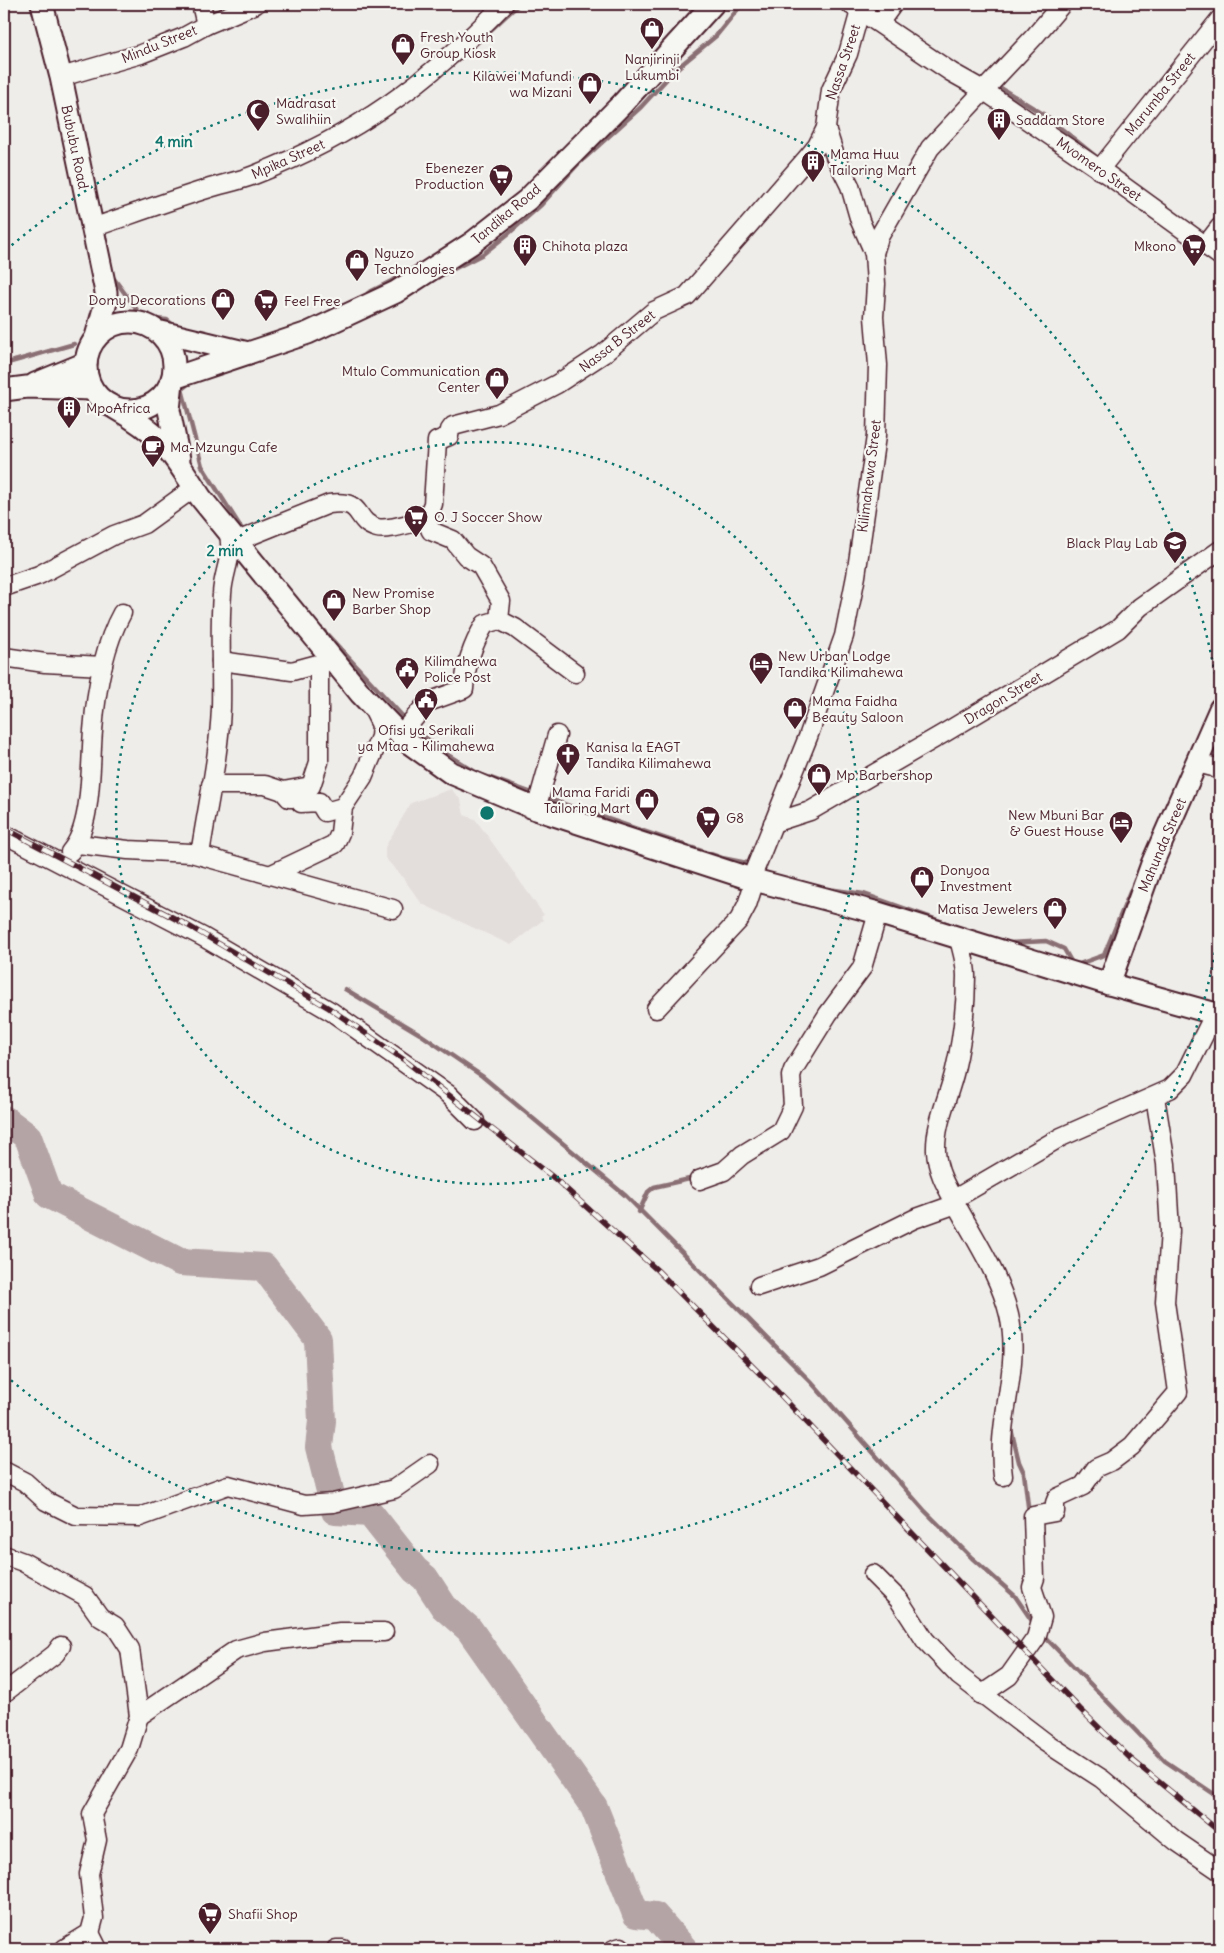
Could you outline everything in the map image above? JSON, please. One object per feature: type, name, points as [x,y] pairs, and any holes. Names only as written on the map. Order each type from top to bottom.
[{"type":"street","name":"Bububu Road","points":[[42,4],[61,77],[106,292]]},
{"type":"street","points":[[201,4],[206,25]]},
{"type":"street","name":"Mindu Street","points":[[61,77],[142,54],[256,4]]},
{"type":"street","name":"Mpika Street","points":[[92,228],[252,176],[333,139],[372,117],[429,74],[468,40],[504,4]]},
{"type":"street","name":"Tandika Road","points":[[173,380],[308,332],[396,292],[472,243],[527,200],[623,103],[713,4]]},
{"type":"street","name":"Nassa Street","points":[[880,22],[893,4]]},
{"type":"street","name":"Kilimahewa Street","points":[[656,1009],[739,920],[747,905],[753,879],[773,823],[808,736],[844,636],[856,576],[876,436],[878,365],[874,317],[876,284],[874,253],[879,237],[930,148],[1034,38],[1062,4]]},
{"type":"street","name":"Nassa Street","points":[[855,8],[848,54],[831,90],[826,128],[835,156],[850,186],[860,221],[874,253]]},
{"type":"street","name":"Mvomero Street","points":[[855,8],[880,22],[951,72],[983,90],[1220,256]]},
{"type":"street","name":"Marumba Street","points":[[1099,170],[1220,19]]},
{"type":"street","name":"Nassa B Street","points":[[426,520],[433,504],[436,444],[439,440],[449,436],[450,430],[457,425],[499,414],[557,384],[603,354],[654,311],[687,296],[808,157],[817,146],[826,128]]},
{"type":"street","points":[[1206,245],[1220,227]]},
{"type":"street","points":[[106,292],[112,303],[153,328],[174,353],[169,410],[180,462]]},
{"type":"street","points":[[106,292],[106,302],[96,337],[89,349],[86,363],[92,389],[103,401],[139,421],[157,436],[180,462],[192,484],[327,662],[400,735],[451,774],[536,809],[753,879],[878,913],[1109,984],[1219,1014]]},
{"type":"street","points":[[96,337],[110,326],[127,321],[248,354]]},
{"type":"street","points":[[27,387],[86,363]]},
{"type":"street","points":[[116,408],[132,410],[149,406],[163,396],[173,380]]},
{"type":"street","points":[[4,390],[27,387],[92,389]]},
{"type":"street","points":[[4,587],[39,575],[114,535],[144,524],[191,490],[192,484]]},
{"type":"street","points":[[233,536],[328,504],[342,502],[352,505],[368,524],[378,528],[426,520],[431,531],[453,540],[466,556],[481,566],[501,601],[499,620]]},
{"type":"street","points":[[200,855],[210,785],[216,760],[221,709],[222,587],[233,536]]},
{"type":"street","name":"Dragon Street","points":[[773,823],[810,811],[1118,629],[1140,607],[1220,550]]},
{"type":"street","points":[[62,862],[78,844],[90,796],[93,733],[103,666],[114,628],[122,613]]},
{"type":"street","points":[[400,735],[428,702],[464,689],[467,666],[480,631],[485,624],[499,620],[515,628],[575,673]]},
{"type":"street","points":[[4,657],[45,663],[103,666]]},
{"type":"street","points":[[221,661],[292,670],[327,662]]},
{"type":"street","points":[[210,785],[265,784],[283,790],[311,786],[317,773],[327,662]]},
{"type":"street","points":[[272,874],[335,844],[340,833],[343,807],[363,777],[380,737],[381,725],[372,706]]},
{"type":"street","name":"Mahunda Street","points":[[1109,984],[1152,864],[1220,709]]},
{"type":"street","points":[[536,809],[557,735]]},
{"type":"street","points":[[1197,764],[1220,771]]},
{"type":"street","points":[[283,790],[289,798],[297,798],[301,803],[319,802],[325,812],[343,807]]},
{"type":"street","points":[[4,834],[25,847],[62,862],[203,937],[332,1012],[448,1094],[475,1121]]},
{"type":"street","points":[[78,844],[200,855],[393,909]]},
{"type":"street","points":[[699,1180],[724,1171],[742,1155],[781,1131],[786,1124],[793,1106],[791,1076],[793,1070],[828,1014],[862,968],[878,913]]},
{"type":"street","points":[[959,939],[966,975],[962,1026],[955,1069],[938,1126],[936,1148],[942,1180],[1001,1287],[1010,1316],[1013,1359],[1001,1431],[1000,1454],[1003,1476]]},
{"type":"street","points":[[956,1204],[956,1198],[1061,1137],[1170,1089],[1184,1075],[1211,1020],[1219,1014]]},
{"type":"street","points":[[981,1694],[1009,1676],[1038,1630],[1042,1617],[1032,1587],[1035,1578],[1033,1516],[1055,1512],[1057,1498],[1083,1486],[1096,1468],[1112,1461],[1132,1446],[1178,1392],[1165,1302],[1170,1230],[1166,1164],[1155,1097]]},
{"type":"street","points":[[759,1286],[819,1266],[914,1219],[956,1204]]},
{"type":"street","points":[[4,1471],[26,1482],[46,1501],[76,1516],[140,1517],[228,1485],[304,1505],[333,1502],[394,1489],[430,1464]]},
{"type":"street","points":[[4,1555],[23,1562],[86,1596],[100,1617],[115,1626],[130,1649],[138,1716],[129,1749],[92,1814],[97,1840],[89,1874],[94,1918],[90,1932],[64,1949]]},
{"type":"street","points":[[873,1574],[899,1600],[926,1640],[959,1676],[1045,1742],[1102,1779],[1176,1841],[1220,1871]]},
{"type":"street","points":[[138,1716],[236,1650],[265,1642],[340,1632],[384,1632]]},
{"type":"street","points":[[4,1693],[55,1654],[61,1646]]},
{"type":"street","points":[[90,1932],[98,1949]]},
{"type":"street","points":[[336,1949],[343,1949]]},
{"type":"shaded area","points":[[451,789],[461,800],[464,815],[475,819],[544,915],[541,917],[543,920],[511,945],[422,904],[385,858],[385,847],[411,803]]},
{"type":"waterway","points":[[457,61],[519,4]]},
{"type":"waterway","points":[[436,278],[483,254],[541,205],[578,164],[641,107],[675,70],[716,36],[742,4]]},
{"type":"waterway","points":[[867,4],[880,10],[882,7]]},
{"type":"waterway","points":[[999,87],[1043,114],[1099,159]]},
{"type":"waterway","points":[[368,293],[403,275]]},
{"type":"waterway","points":[[112,276],[143,318],[167,320],[174,326]]},
{"type":"waterway","points":[[4,364],[74,344]]},
{"type":"waterway","points":[[189,383],[182,389],[202,466],[245,534]]},
{"type":"waterway","points":[[322,629],[407,721]]},
{"type":"waterway","points":[[1214,704],[1220,690]]},
{"type":"waterway","points":[[412,726],[443,752],[477,773],[535,794]]},
{"type":"waterway","points":[[543,797],[722,858],[752,864]]},
{"type":"waterway","points":[[1010,943],[1046,941],[1064,949],[1072,963],[1079,964],[1104,955],[1135,880]]},
{"type":"waterway","points":[[828,889],[864,894],[955,926]]},
{"type":"waterway","points":[[345,989],[420,1034],[482,1076],[626,1196],[811,1382],[924,1510],[972,1558],[1015,1596],[1034,1624]]},
{"type":"waterway","points":[[4,1119],[28,1137],[49,1195],[180,1262],[264,1267],[318,1339],[322,1421],[319,1447],[335,1511],[370,1513],[415,1570],[425,1578],[444,1607],[469,1629],[594,1807],[636,1914],[655,1916],[684,1949]]},
{"type":"waterway","points":[[639,1212],[648,1192],[654,1187],[694,1178]]},
{"type":"waterway","points":[[1000,1268],[1009,1288]]},
{"type":"waterway","points":[[1011,1429],[1019,1462],[1024,1473],[1029,1514]]},
{"type":"waterway","points":[[1042,1634],[1165,1761],[1220,1798]]},
{"type":"railway","points":[[4,828],[187,925],[329,1008],[407,1062],[554,1178],[657,1270],[772,1386],[1080,1709],[1131,1759],[1220,1832]]},
{"type":"place","name":"Nanjirinji Lukumbi","points":[[652,50]]},
{"type":"place","name":"Fresh Youth Group Kiosk","points":[[403,66]]},
{"type":"place","name":"Kilawei Mafundi wa Mizani","points":[[590,105]]},
{"type":"place","name":"Madrasat Swalihiin","points":[[258,132]]},
{"type":"place","name":"Saddam Store","points":[[999,141]]},
{"type":"place","name":"Mama Huu Tailoring Mart","points":[[813,183]]},
{"type":"place","name":"Ebenezer Production","points":[[501,197]]},
{"type":"place","name":"Chihota plaza","points":[[525,267]]},
{"type":"place","name":"Mkono","points":[[1194,267]]},
{"type":"place","name":"Nguzo Technologies","points":[[357,282]]},
{"type":"place","name":"Domy Decorations","points":[[223,321]]},
{"type":"place","name":"Feel Free","points":[[266,322]]},
{"type":"place","name":"Mtulo Communication Center","points":[[497,400]]},
{"type":"place","name":"MpoAfrica","points":[[69,429]]},
{"type":"place","name":"Ma-Mzungu Cafe","points":[[153,468]]},
{"type":"place","name":"O. J Soccer Show","points":[[416,538]]},
{"type":"place","name":"Black Play Lab","points":[[1175,564]]},
{"type":"place","name":"New Promise Barber Shop","points":[[334,622]]},
{"type":"place","name":"New Urban Lodge Tandika Kilimahewa","points":[[761,685]]},
{"type":"place","name":"Kilimahewa Police Post","points":[[407,690]]},
{"type":"place","name":"Ofisi ya Serikali ya Mtaa - Kilimahewa","points":[[426,721]]},
{"type":"place","name":"Mama Faidha Beauty Saloon","points":[[795,730]]},
{"type":"place","name":"Kanisa la EAGT Tandika Kilimahewa","points":[[568,776]]},
{"type":"place","name":"Mp Barbershop","points":[[819,796]]},
{"type":"place","name":"Mama Faridi Tailoring Mart","points":[[647,821]]},
{"type":"place","name":"G8","points":[[708,839]]},
{"type":"place","name":"New Mbuni Bar & Guest House","points":[[1121,844]]},
{"type":"place","name":"Donyoa Investment","points":[[922,899]]},
{"type":"place","name":"Matisa Jewelers","points":[[1055,930]]},
{"type":"place","name":"Shafii Shop","points":[[210,1935]]}]
